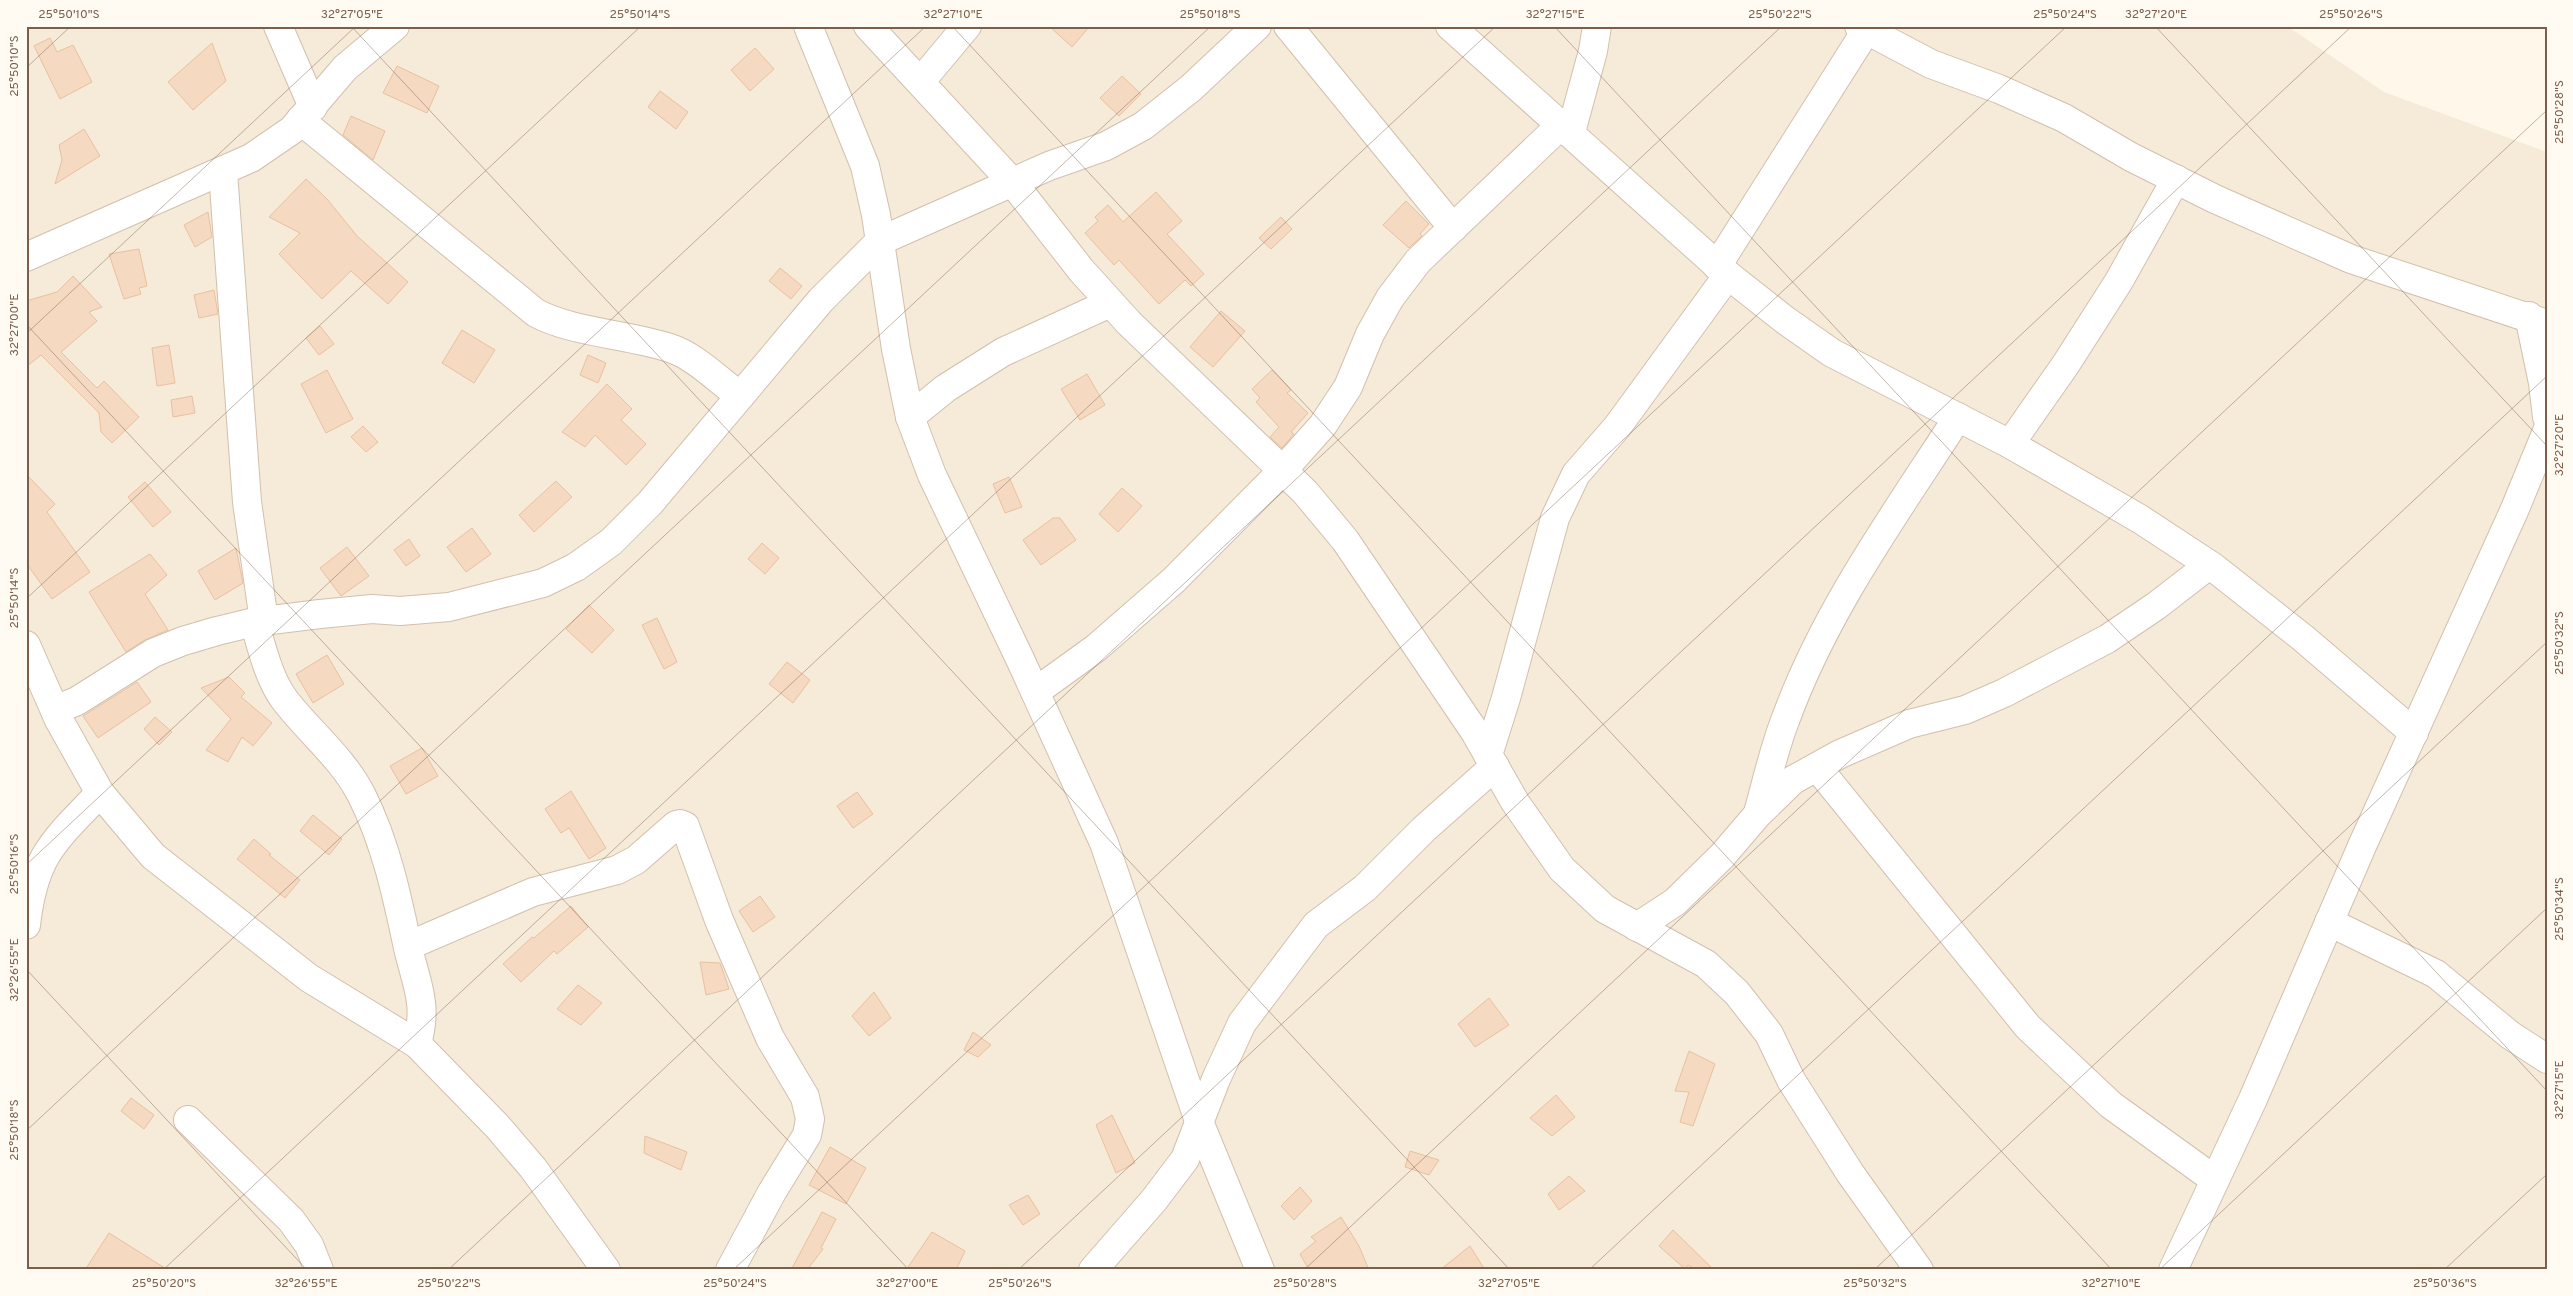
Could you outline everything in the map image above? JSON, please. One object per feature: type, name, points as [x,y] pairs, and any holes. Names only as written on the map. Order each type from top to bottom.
[{"type":"street","points":[[278,26],[306,114],[536,313],[555,323],[601,331],[672,348],[690,358],[740,396]]},
{"type":"street","points":[[26,257],[223,172],[270,146],[292,130],[345,68],[395,26]]},
{"type":"street","points":[[808,26],[865,166],[880,241],[896,349],[910,417],[932,475],[1104,843],[1200,1124],[1260,1270]]},
{"type":"street","points":[[868,26],[1013,183],[1081,270],[1110,303],[1283,470],[1345,540],[1491,760],[1515,802],[1562,869],[1605,908],[1706,964],[1737,992],[1769,1034],[1791,1080],[1850,1173],[1919,1270]]},
{"type":"street","points":[[921,82],[967,26]]},
{"type":"street","points":[[55,710],[76,701],[153,653],[183,641],[259,621],[372,608],[400,611],[449,607],[543,583],[576,567],[611,542],[650,503],[821,300],[880,241],[928,218],[1049,166],[1106,146],[1143,126],[1191,88],[1256,26]]},
{"type":"street","points":[[1288,26],[1453,228]]},
{"type":"street","points":[[1450,26],[1566,128],[1722,270],[1785,320],[1832,353],[2010,444],[2140,519],[2209,565],[2303,638],[2414,733]]},
{"type":"street","points":[[1035,692],[1096,648],[1167,586],[1283,470],[1323,425],[1348,387],[1370,334],[1390,298],[1418,261],[1566,128],[1593,51],[1597,26]]},
{"type":"street","points":[[1094,1270],[1154,1200],[1185,1159],[1216,1079],[1242,1023],[1316,925],[1365,888],[1491,760],[1555,518],[1576,474],[1617,427],[1722,270],[1865,28],[1931,64],[1999,89],[2064,118],[2131,157],[2351,259],[2538,320],[2547,417]]},
{"type":"street","points":[[223,172],[247,502],[259,621],[272,677],[284,698],[331,751],[362,796],[392,872],[423,1003],[422,1026],[417,1044]]},
{"type":"street","points":[[2010,444],[2066,364],[2119,281],[2176,179]]},
{"type":"street","points":[[910,417],[946,388],[1003,352],[1110,303]]},
{"type":"street","points":[[1758,814],[1786,718],[1820,641],[1861,567],[1958,417]]},
{"type":"street","points":[[2173,1270],[2514,510],[2547,431]]},
{"type":"street","points":[[1637,927],[1675,902],[1722,856],[1758,814],[1792,780],[1909,724],[1965,710],[2004,693],[2107,639],[2156,606],[2209,565]]},
{"type":"street","points":[[26,645],[55,710],[100,793],[153,856],[309,978],[417,1044],[449,1074],[533,1168],[606,1270]]},
{"type":"street","points":[[1817,767],[2028,1027],[2111,1105],[2215,1180]]},
{"type":"street","points":[[26,925],[32,885],[47,850],[100,793]]},
{"type":"street","points":[[408,946],[533,892],[616,870],[636,860],[676,825],[685,826],[718,920],[770,1038],[805,1098],[810,1119],[807,1135],[772,1192],[730,1270]]},
{"type":"street","points":[[2329,922],[2436,974],[2510,1035],[2547,1059]]},
{"type":"street","points":[[188,1120],[290,1220],[308,1244],[319,1270]]},
{"type":"shaded area","points":[[26,26],[2287,26],[2384,92],[2547,152],[2547,1270],[26,1270]]},
{"type":"building","points":[[1049,26],[1090,26],[1072,47]]},
{"type":"building","points":[[50,38],[57,52],[73,45],[92,82],[60,99],[34,46]]},
{"type":"building","points":[[212,43],[226,81],[193,110],[168,82]]},
{"type":"building","points":[[755,48],[774,69],[750,91],[731,70]]},
{"type":"building","points":[[397,66],[439,86],[427,113],[383,93]]},
{"type":"building","points":[[1122,76],[1141,94],[1119,116],[1100,98]]},
{"type":"building","points":[[660,91],[688,112],[676,129],[648,107]]},
{"type":"building","points":[[351,116],[385,131],[373,160],[343,135]]},
{"type":"building","points":[[84,129],[100,156],[55,184],[62,160],[59,145]]},
{"type":"building","points":[[306,179],[327,199],[357,236],[408,282],[388,304],[351,271],[322,299],[279,254],[300,233],[269,217]]},
{"type":"building","points":[[1156,192],[1182,221],[1167,234],[1204,274],[1191,286],[1185,280],[1159,304],[1119,260],[1114,265],[1085,233],[1098,221],[1095,217],[1108,205],[1123,222]]},
{"type":"building","points":[[1406,201],[1429,224],[1420,234],[1422,236],[1409,248],[1383,225]]},
{"type":"building","points":[[208,212],[212,237],[195,247],[184,225]]},
{"type":"building","points":[[1281,217],[1292,229],[1271,249],[1259,238]]},
{"type":"building","points":[[139,249],[147,286],[139,288],[141,294],[124,299],[109,254]]},
{"type":"building","points":[[780,268],[802,286],[791,299],[769,281]]},
{"type":"building","points":[[73,276],[102,307],[89,312],[97,321],[61,352],[97,388],[104,381],[139,417],[112,443],[101,432],[99,413],[41,355],[26,367],[26,301],[57,292]]},
{"type":"building","points":[[214,290],[218,314],[199,318],[194,295]]},
{"type":"building","points":[[1221,311],[1245,331],[1213,367],[1190,347]]},
{"type":"building","points":[[320,326],[334,344],[319,355],[306,338]]},
{"type":"building","points":[[462,330],[495,350],[474,383],[442,363]]},
{"type":"building","points":[[169,345],[175,383],[157,386],[152,348]]},
{"type":"building","points":[[588,355],[606,363],[598,383],[580,375]]},
{"type":"building","points":[[327,370],[353,419],[326,433],[301,384]]},
{"type":"building","points":[[1272,370],[1291,390],[1287,393],[1308,413],[1291,432],[1294,434],[1282,448],[1270,437],[1279,427],[1256,402],[1260,398],[1252,389]]},
{"type":"building","points":[[1087,374],[1105,405],[1080,420],[1061,389]]},
{"type":"building","points":[[607,384],[632,409],[621,420],[646,444],[626,465],[595,435],[585,447],[562,432]]},
{"type":"building","points":[[192,396],[195,413],[173,417],[171,400]]},
{"type":"building","points":[[363,426],[378,442],[366,452],[351,437]]},
{"type":"building","points":[[26,474],[55,504],[47,512],[90,572],[52,599],[26,563]]},
{"type":"building","points":[[1009,477],[1022,507],[1005,513],[993,484]]},
{"type":"building","points":[[556,481],[572,497],[534,532],[519,515]]},
{"type":"building","points":[[145,482],[171,512],[153,527],[128,497]]},
{"type":"building","points":[[1122,488],[1142,506],[1118,532],[1099,514]]},
{"type":"building","points":[[1053,518],[1060,518],[1076,540],[1041,565],[1023,540]]},
{"type":"building","points":[[472,528],[491,554],[466,572],[447,547]]},
{"type":"building","points":[[409,539],[420,556],[406,566],[394,550]]},
{"type":"building","points":[[762,543],[779,558],[765,574],[748,559]]},
{"type":"building","points":[[347,547],[369,576],[341,596],[320,568]]},
{"type":"building","points":[[236,548],[243,583],[215,600],[198,571]]},
{"type":"building","points":[[150,554],[167,575],[145,594],[168,630],[145,640],[126,652],[89,592]]},
{"type":"building","points":[[589,605],[614,630],[592,653],[566,629]]},
{"type":"building","points":[[657,618],[677,662],[664,669],[642,625]]},
{"type":"building","points":[[327,655],[344,684],[313,703],[296,674]]},
{"type":"building","points":[[787,662],[810,680],[793,703],[769,684]]},
{"type":"building","points":[[229,677],[245,693],[241,697],[272,723],[253,746],[242,737],[228,762],[206,750],[231,719],[201,688]]},
{"type":"building","points":[[137,682],[151,702],[98,738],[83,716]]},
{"type":"building","points":[[155,717],[172,732],[159,745],[144,729]]},
{"type":"building","points":[[422,748],[438,776],[406,794],[390,766]]},
{"type":"building","points":[[571,791],[606,848],[589,859],[569,828],[561,833],[545,809]]},
{"type":"building","points":[[857,792],[873,814],[853,828],[837,806]]},
{"type":"building","points":[[313,815],[342,839],[329,855],[300,831]]},
{"type":"building","points":[[254,839],[271,854],[269,855],[300,880],[285,898],[237,859]]},
{"type":"building","points":[[760,896],[775,917],[753,932],[739,911]]},
{"type":"building","points":[[571,906],[588,927],[557,954],[554,951],[521,982],[503,964],[532,937],[534,938]]},
{"type":"building","points":[[700,962],[720,963],[729,989],[706,995]]},
{"type":"building","points":[[578,985],[602,1003],[581,1025],[557,1009]]},
{"type":"building","points":[[874,992],[891,1018],[869,1036],[852,1016]]},
{"type":"building","points":[[1489,998],[1509,1025],[1475,1047],[1458,1024]]},
{"type":"building","points":[[973,1032],[991,1045],[978,1057],[964,1050]]},
{"type":"building","points":[[1689,1051],[1715,1064],[1693,1126],[1680,1122],[1689,1092],[1675,1091]]},
{"type":"building","points":[[1556,1095],[1575,1117],[1552,1136],[1530,1118]]},
{"type":"building","points":[[131,1098],[154,1115],[144,1129],[121,1111]]},
{"type":"building","points":[[1112,1115],[1135,1163],[1116,1173],[1096,1125]]},
{"type":"building","points":[[645,1136],[687,1152],[681,1170],[644,1153]]},
{"type":"building","points":[[830,1147],[866,1168],[846,1204],[809,1185]]},
{"type":"building","points":[[1410,1151],[1439,1160],[1429,1175],[1405,1167]]},
{"type":"building","points":[[1569,1176],[1585,1191],[1559,1210],[1548,1194]]},
{"type":"building","points":[[1300,1187],[1312,1201],[1294,1220],[1281,1206]]},
{"type":"building","points":[[1028,1195],[1040,1214],[1023,1225],[1009,1205]]},
{"type":"building","points":[[822,1212],[836,1219],[821,1248],[823,1249],[807,1270],[791,1270]]},
{"type":"building","points":[[1341,1217],[1359,1246],[1369,1270],[1309,1270],[1300,1254],[1316,1241],[1311,1237]]},
{"type":"building","points":[[1673,1230],[1714,1270],[1696,1270],[1688,1265],[1685,1269],[1659,1246]]},
{"type":"building","points":[[932,1232],[965,1251],[956,1270],[906,1270]]},
{"type":"building","points":[[109,1233],[168,1270],[85,1270]]},
{"type":"building","points":[[1470,1246],[1485,1270],[1440,1270]]}]
